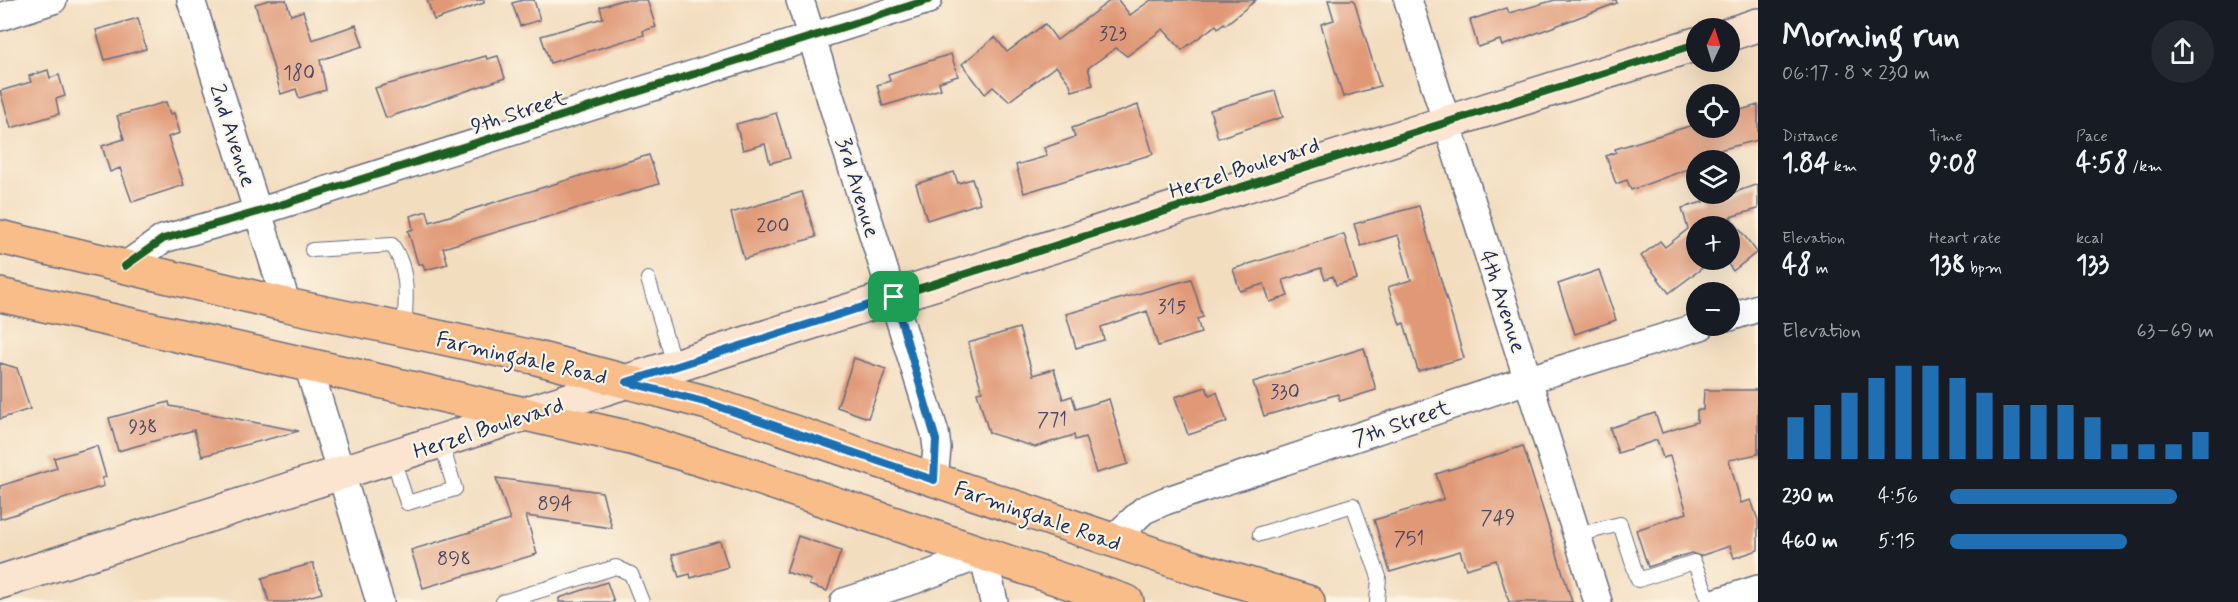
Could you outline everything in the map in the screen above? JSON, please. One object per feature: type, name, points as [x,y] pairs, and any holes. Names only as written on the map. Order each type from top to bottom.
[{"type":"main road","name":"Farmingdale Road","points":[[0,237],[287,304],[533,357],[708,403],[1112,540],[1308,602]]},
{"type":"main road","points":[[0,295],[635,439],[696,457],[1127,602]]},
{"type":"street","points":[[0,17],[53,0]]},
{"type":"street","name":"2nd Avenue","points":[[191,0],[287,304]]},
{"type":"street","name":"3rd Avenue","points":[[800,0],[894,297],[936,440],[934,480]]},
{"type":"street","name":"9th Street","points":[[125,266],[144,250],[163,239],[258,212],[928,0]]},
{"type":"street","name":"4th Avenue","points":[[1408,0],[1530,379],[1598,602]]},
{"type":"street","points":[[1740,31],[1758,25]]},
{"type":"street","name":"Herzel Boulevard","points":[[0,582],[1686,47]]},
{"type":"street","points":[[1740,314],[1758,308]]},
{"type":"street","name":"7th Street","points":[[1112,540],[1124,526],[1144,510],[1165,501],[1530,379],[1686,331]]},
{"type":"street","points":[[308,365],[339,475],[380,602]]},
{"type":"street","points":[[844,602],[924,577],[983,554],[994,602]]},
{"type":"street","points":[[1717,602],[1758,589]]},
{"type":"lane","points":[[312,250],[392,245],[399,256],[407,288],[404,330]]},
{"type":"lane","points":[[648,279],[675,367]]},
{"type":"lane","points":[[393,458],[407,503],[455,489],[441,442]]},
{"type":"lane","points":[[1260,534],[1353,505],[1378,577],[1377,602]]},
{"type":"lane","points":[[1577,535],[1620,524],[1638,580],[1694,562],[1710,602]]},
{"type":"lane","points":[[503,602],[616,567],[631,574],[642,602]]},
{"type":"building","points":[[269,0],[286,0],[291,15],[303,11],[312,40],[356,25],[363,46],[320,60],[326,90],[299,98],[296,89],[281,94],[255,4]]},
{"type":"building","points":[[427,0],[484,0],[484,3],[434,20]]},
{"type":"building","points":[[534,0],[540,20],[520,26],[512,3]]},
{"type":"building","points":[[622,0],[647,0],[656,27],[643,31],[644,35],[550,63],[541,36],[603,18],[600,7]]},
{"type":"building","points":[[1111,0],[1118,0],[1130,15],[1151,0],[1256,0],[1225,25],[1224,23],[1218,28],[1216,25],[1182,50],[1163,29],[1127,56],[1116,48],[1088,68],[1093,85],[1072,91],[1070,84],[1056,66],[1009,101],[993,87],[985,94],[962,64],[995,37],[1007,52],[1045,24],[1057,40]]},
{"type":"building","points":[[1328,0],[1354,0],[1380,86],[1343,97],[1321,24],[1334,20]]},
{"type":"building","points":[[1555,0],[1616,0],[1617,3],[1502,46],[1500,40],[1478,47],[1470,20],[1507,8],[1509,13]]},
{"type":"building","points":[[138,18],[146,49],[105,60],[96,30]]},
{"type":"building","points":[[951,54],[958,76],[939,82],[941,89],[883,106],[877,85],[890,81],[888,74]]},
{"type":"building","points":[[486,56],[487,59],[498,56],[505,78],[386,118],[375,88]]},
{"type":"building","points":[[48,70],[50,78],[59,75],[65,96],[56,99],[59,114],[11,128],[0,91],[31,82],[29,76]]},
{"type":"building","points":[[1275,91],[1283,117],[1218,138],[1210,110]]},
{"type":"building","points":[[166,102],[170,114],[174,113],[180,133],[168,137],[184,185],[132,202],[120,168],[110,172],[102,146],[124,139],[117,116]]},
{"type":"building","points":[[1138,105],[1153,154],[1024,193],[1016,165],[1047,156],[1044,148],[1075,137],[1072,128]]},
{"type":"building","points":[[1758,105],[1758,140],[1719,150],[1686,150],[1686,170],[1631,190],[1627,180],[1616,184],[1606,156],[1616,152],[1615,149],[1686,127],[1686,138],[1740,138],[1740,110]]},
{"type":"building","points":[[776,113],[790,158],[770,163],[765,144],[743,150],[736,124]]},
{"type":"building","points":[[649,155],[659,184],[443,248],[448,264],[425,270],[423,264],[418,264],[408,231],[413,229],[410,216],[427,211],[430,222]]},
{"type":"building","points":[[954,172],[958,183],[972,179],[980,203],[927,220],[916,184]]},
{"type":"building","points":[[1758,184],[1758,209],[1734,216],[1686,216],[1686,222],[1682,208],[1696,204],[1740,204],[1740,190]]},
{"type":"building","points":[[802,192],[816,237],[744,259],[731,213]]},
{"type":"building","points":[[1419,206],[1464,358],[1418,371],[1404,323],[1400,325],[1388,287],[1411,280],[1398,235],[1361,246],[1354,224]]},
{"type":"building","points":[[1740,230],[1757,252],[1740,265]]},
{"type":"building","points":[[1686,231],[1686,270],[1700,270],[1669,293],[1641,256],[1660,241],[1665,247]]},
{"type":"building","points":[[1344,234],[1357,279],[1336,285],[1333,276],[1325,279],[1321,268],[1283,280],[1288,296],[1270,302],[1264,284],[1240,291],[1233,269]]},
{"type":"building","points":[[1599,270],[1616,320],[1575,334],[1558,284]]},
{"type":"building","points":[[1191,279],[1203,317],[1197,319],[1201,333],[1158,346],[1147,311],[1101,327],[1104,340],[1076,348],[1066,314]]},
{"type":"building","points":[[1019,328],[1033,375],[1054,369],[1063,399],[1072,396],[1076,409],[1109,399],[1128,464],[1096,473],[1085,437],[1075,440],[1074,435],[1035,447],[989,433],[977,392],[982,391],[968,343]]},
{"type":"building","points":[[1364,348],[1376,390],[1340,401],[1338,394],[1264,416],[1253,382]]},
{"type":"building","points":[[854,358],[886,369],[868,418],[837,407]]},
{"type":"building","points":[[0,363],[17,368],[30,409],[0,419]]},
{"type":"building","points":[[1206,387],[1209,395],[1217,392],[1227,422],[1188,435],[1175,397]]},
{"type":"building","points":[[1704,390],[1758,390],[1758,454],[1729,460],[1741,503],[1751,500],[1758,520],[1758,550],[1734,558],[1730,546],[1700,556],[1691,553],[1648,567],[1636,530],[1687,513],[1670,456],[1663,458],[1657,440],[1618,453],[1610,428],[1655,413],[1662,433],[1697,422],[1697,410],[1703,410]]},
{"type":"building","points":[[169,402],[170,406],[299,431],[202,456],[194,430],[118,451],[109,418]]},
{"type":"building","points":[[97,446],[106,477],[102,478],[104,486],[0,519],[0,486],[57,468],[54,458]]},
{"type":"building","points":[[1523,446],[1572,602],[1509,602],[1496,560],[1466,569],[1460,551],[1390,572],[1374,520],[1444,499],[1436,474]]},
{"type":"building","points":[[496,478],[602,492],[612,528],[526,516],[537,554],[423,588],[411,550],[510,520]]},
{"type":"building","points":[[798,536],[841,551],[827,591],[809,585],[811,580],[786,572]]},
{"type":"building","points":[[720,541],[728,567],[691,578],[690,574],[679,577],[672,555]]},
{"type":"building","points":[[313,563],[322,593],[290,602],[269,602],[262,578]]},
{"type":"building","points":[[607,582],[614,602],[559,602],[559,598]]},
{"type":"cycle path","points":[[125,266],[163,239],[258,212],[928,0]]},
{"type":"cycle path","points":[[803,325],[1686,47]]},
{"type":"route","points":[[894,297],[936,440],[937,461],[934,480],[708,403],[627,382],[803,325],[894,297]]}]
